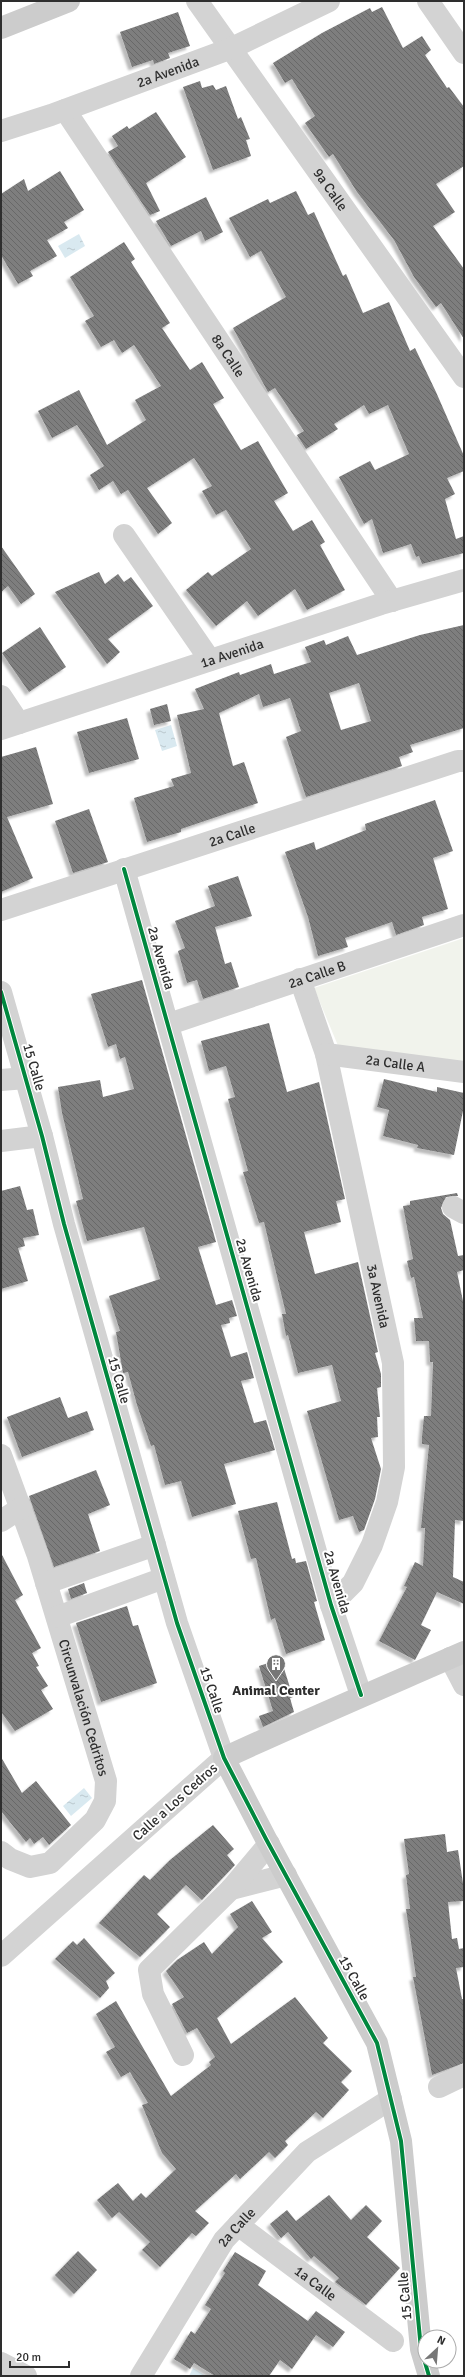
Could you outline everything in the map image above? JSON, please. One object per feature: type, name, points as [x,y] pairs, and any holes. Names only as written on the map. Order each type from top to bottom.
[{"type":"street","points":[[1,28],[69,1]]},
{"type":"street","name":"9a Calle","points":[[198,1],[464,377]]},
{"type":"street","name":"2a Avenida","points":[[1,131],[65,110],[232,48],[329,1]]},
{"type":"street","points":[[428,1],[464,53]]},
{"type":"street","name":"8a Calle","points":[[65,110],[392,601]]},
{"type":"street","points":[[124,535],[210,660]]},
{"type":"street","name":"1a Avenida","points":[[10,726],[392,601],[464,580]]},
{"type":"street","points":[[1,696],[10,726]]},
{"type":"street","name":"2a Calle","points":[[1,910],[451,763],[464,761]]},
{"type":"street","name":"2a Avenida","points":[[124,870],[169,1024],[331,1605],[357,1686]]},
{"type":"street","name":"2a Calle B","points":[[169,1024],[464,925]]},
{"type":"street","name":"3a Avenida","points":[[300,979],[326,1054],[393,1363],[394,1467],[387,1502],[372,1545],[353,1582],[331,1605]]},
{"type":"street","name":"15 Calle","points":[[1,992],[42,1136],[66,1232],[164,1578],[224,1758],[269,1844],[378,2043],[402,2141],[421,2349],[429,2376]]},
{"type":"street","name":"2a Calle A","points":[[326,1054],[464,1072]]},
{"type":"street","points":[[1,1080],[26,1078]]},
{"type":"street","points":[[1,1141],[42,1136]]},
{"type":"street","name":"Circunvalación Cedritos","points":[[1,1455],[57,1617],[106,1781],[105,1801],[95,1820],[50,1863],[30,1867],[10,1859],[1,1852]]},
{"type":"street","points":[[1,1521],[20,1508]]},
{"type":"street","points":[[46,1583],[155,1545]]},
{"type":"street","points":[[57,1617],[164,1578]]},
{"type":"street","points":[[457,1655],[462,1682]]},
{"type":"street","name":"Calle a Los Cedros","points":[[1,1956],[224,1758],[357,1686],[424,1671],[457,1655]]},
{"type":"street","points":[[183,2055],[153,1994],[149,1970],[231,1889],[269,1844]]},
{"type":"street","points":[[231,1889],[286,1875]]},
{"type":"street","points":[[439,2087],[464,2075]]},
{"type":"street","name":"2a Calle","points":[[141,2376],[224,2240],[307,2152],[392,2099]]},
{"type":"street","name":"1a Calle","points":[[238,2225],[393,2341]]},
{"type":"street","points":[[1,2363],[26,2376]]},
{"type":"shaded area","points":[[464,938],[464,1062],[339,1048],[314,988]]},
{"type":"water","points":[[79,234],[85,246],[65,258],[58,246]]},
{"type":"water","points":[[171,725],[177,746],[162,751],[155,730]]},
{"type":"water","points":[[84,1788],[92,1798],[71,1816],[63,1806]]},
{"type":"water","points":[[193,2368],[206,2376],[189,2376]]},
{"type":"building","points":[[382,7],[403,48],[422,36],[431,50],[425,55],[447,88],[449,87],[464,107],[464,166],[436,184],[455,212],[433,226],[464,269],[464,339],[441,303],[436,307],[414,277],[394,240],[357,192],[333,154],[329,157],[305,123],[315,116],[292,79],[285,83],[273,63],[322,33],[370,8],[372,12]]},
{"type":"building","points":[[178,12],[190,46],[168,53],[170,58],[154,64],[153,60],[132,67],[120,32]]},
{"type":"building","points":[[200,81],[202,88],[213,85],[216,90],[226,86],[238,119],[241,117],[250,139],[246,140],[251,156],[213,170],[183,87]]},
{"type":"building","points":[[156,112],[186,157],[146,183],[160,211],[150,215],[108,152],[118,146],[112,136],[127,126],[129,129]]},
{"type":"building","points":[[60,171],[84,210],[64,222],[68,228],[47,240],[57,256],[30,271],[33,276],[18,284],[1,255],[1,194],[24,179],[28,191]]},
{"type":"building","points":[[296,191],[308,215],[314,212],[343,276],[346,274],[363,313],[389,302],[410,351],[415,348],[436,392],[464,456],[464,471],[447,478],[455,494],[445,499],[456,539],[464,536],[464,553],[422,564],[419,556],[416,557],[411,544],[383,553],[372,519],[364,524],[339,477],[370,461],[375,470],[409,454],[388,405],[369,414],[364,405],[334,424],[338,429],[306,449],[297,435],[304,431],[275,388],[268,392],[233,328],[286,297],[261,251],[250,257],[229,218],[268,199],[270,203]]},
{"type":"building","points":[[206,197],[223,232],[205,241],[201,231],[171,246],[156,221]]},
{"type":"building","points":[[124,242],[135,259],[131,262],[170,323],[162,328],[190,370],[202,362],[224,398],[213,404],[241,450],[258,441],[288,493],[274,501],[293,531],[312,520],[325,542],[320,545],[345,590],[307,610],[295,589],[258,616],[247,601],[216,626],[186,590],[208,572],[212,576],[251,549],[226,510],[216,515],[202,491],[212,486],[194,458],[147,488],[172,523],[158,534],[128,490],[121,494],[113,481],[99,490],[90,475],[104,466],[77,425],[52,438],[38,411],[79,390],[107,445],[146,420],[135,400],[161,386],[134,345],[122,353],[114,340],[101,347],[85,321],[94,316],[70,277]]},
{"type":"building","points":[[1,546],[35,594],[21,604],[8,586],[1,592]]},
{"type":"building","points":[[99,572],[105,584],[118,574],[124,582],[131,577],[153,606],[108,639],[120,652],[107,664],[55,592]]},
{"type":"building","points":[[464,625],[464,728],[410,745],[413,752],[399,757],[402,766],[306,797],[286,737],[301,731],[290,698],[263,707],[259,694],[219,713],[233,766],[244,762],[258,803],[181,829],[181,832],[147,842],[134,798],[174,786],[171,779],[191,773],[177,715],[204,709],[195,689],[239,672],[240,675],[271,664],[274,674],[311,662],[305,647],[324,640],[326,645],[348,636],[357,655],[420,635]],"holes":[[[359,683],[371,721],[341,730],[329,693]]]},
{"type":"building","points":[[40,627],[66,667],[29,692],[2,653]]},
{"type":"building","points":[[167,704],[171,721],[154,725],[150,709]]},
{"type":"building","points":[[127,718],[139,759],[89,773],[77,732]]},
{"type":"building","points":[[36,747],[53,804],[7,817],[33,878],[1,892],[1,757]]},
{"type":"building","points":[[435,800],[453,851],[433,858],[448,909],[422,917],[424,925],[396,935],[392,922],[345,938],[348,947],[318,956],[308,917],[285,852],[314,842],[316,850],[366,830],[365,824]]},
{"type":"building","points":[[89,809],[108,862],[73,873],[55,821]]},
{"type":"building","points":[[238,876],[252,916],[215,927],[225,964],[231,962],[239,987],[203,999],[197,980],[187,983],[178,951],[185,948],[175,921],[215,906],[208,886]]},
{"type":"building","points":[[142,980],[216,1242],[198,1247],[216,1305],[232,1300],[237,1316],[229,1318],[230,1323],[221,1325],[231,1357],[247,1352],[254,1378],[241,1381],[254,1423],[266,1420],[275,1450],[224,1464],[236,1504],[192,1517],[181,1481],[165,1485],[154,1445],[151,1446],[137,1405],[128,1372],[123,1373],[116,1332],[120,1331],[109,1296],[160,1279],[144,1227],[87,1241],[76,1201],[83,1199],[62,1113],[58,1087],[100,1080],[103,1097],[134,1089],[125,1057],[120,1059],[116,1044],[108,1047],[91,994]]},
{"type":"building","points":[[269,1023],[287,1092],[319,1082],[345,1199],[336,1201],[341,1222],[304,1232],[315,1274],[358,1262],[378,1352],[375,1353],[381,1374],[381,1387],[377,1388],[380,1417],[377,1417],[378,1437],[371,1438],[381,1469],[375,1499],[364,1530],[359,1532],[353,1516],[339,1520],[307,1411],[341,1401],[332,1365],[298,1373],[288,1335],[286,1336],[282,1314],[286,1314],[264,1222],[259,1223],[243,1172],[248,1171],[228,1099],[235,1097],[226,1066],[209,1071],[201,1041]]},
{"type":"building","points":[[384,1079],[437,1092],[437,1087],[464,1093],[464,1106],[454,1155],[417,1148],[418,1145],[383,1136],[389,1110],[377,1107]]},
{"type":"building","points":[[20,1186],[27,1210],[33,1209],[39,1235],[23,1238],[25,1246],[18,1248],[28,1281],[1,1289],[1,1191]]},
{"type":"building","points":[[457,1193],[458,1196],[446,1197],[441,1208],[443,1214],[450,1220],[458,1256],[464,1255],[464,1270],[457,1272],[464,1306],[464,1521],[455,1520],[453,1577],[464,1582],[464,1604],[437,1592],[421,1625],[431,1630],[415,1660],[379,1641],[407,1587],[404,1586],[415,1562],[423,1566],[425,1528],[421,1528],[429,1445],[422,1444],[422,1437],[424,1416],[431,1416],[433,1362],[430,1362],[429,1341],[416,1341],[414,1318],[423,1318],[414,1277],[411,1278],[407,1261],[413,1259],[403,1206],[410,1205],[410,1201]]},
{"type":"building","points":[[60,1397],[68,1418],[87,1411],[94,1430],[22,1457],[7,1417]]},
{"type":"building","points":[[96,1470],[110,1505],[88,1514],[100,1551],[54,1567],[29,1496]]},
{"type":"building","points":[[277,1502],[292,1559],[295,1558],[296,1563],[306,1561],[317,1601],[314,1602],[325,1640],[286,1654],[275,1618],[271,1620],[256,1558],[251,1559],[238,1511]]},
{"type":"building","points":[[1,1553],[23,1595],[15,1600],[41,1648],[32,1653],[39,1666],[36,1667],[48,1686],[41,1690],[53,1709],[15,1731],[1,1712]]},
{"type":"building","points":[[84,1583],[87,1593],[71,1599],[68,1589]]},
{"type":"building","points":[[127,1606],[133,1626],[138,1625],[157,1683],[101,1702],[76,1623]]},
{"type":"building","name":"Animal Center","points":[[281,1659],[293,1697],[290,1698],[294,1712],[263,1727],[259,1716],[273,1711],[259,1666]]},
{"type":"building","points":[[1,1757],[22,1793],[36,1781],[71,1825],[49,1845],[43,1837],[34,1844],[30,1838],[26,1842],[1,1811]]},
{"type":"building","points":[[213,1825],[234,1849],[227,1855],[235,1865],[202,1900],[186,1885],[157,1914],[170,1927],[140,1957],[99,1923],[144,1875],[150,1880],[170,1860]]},
{"type":"building","points":[[445,1834],[447,1852],[458,1850],[464,1890],[464,1901],[448,1902],[452,1939],[457,1938],[459,1949],[464,1948],[464,1967],[456,1968],[462,1999],[464,1999],[464,2063],[432,2075],[413,1977],[416,1977],[406,1909],[410,1909],[406,1875],[409,1874],[404,1839]]},
{"type":"building","points":[[252,1901],[272,1932],[262,1938],[283,1962],[217,2018],[231,2044],[295,1997],[328,2038],[323,2043],[352,2071],[341,2082],[349,2090],[323,2118],[316,2112],[285,2141],[288,2145],[275,2158],[269,2152],[240,2179],[236,2174],[195,2211],[209,2223],[196,2236],[192,2233],[160,2267],[142,2250],[150,2242],[119,2212],[112,2218],[97,2200],[118,2183],[133,2201],[141,2193],[146,2198],[176,2169],[162,2153],[142,2105],[148,2103],[130,2072],[121,2077],[106,2052],[115,2047],[96,2014],[116,2001],[171,2096],[211,2065],[209,2062],[215,2057],[197,2028],[187,2033],[172,2004],[184,1997],[166,1971],[177,1960],[204,1942],[212,1954],[238,1927],[230,1914]]},
{"type":"building","points":[[84,1938],[115,1973],[106,1981],[109,1988],[100,1998],[55,1959],[73,1941],[77,1945]]},
{"type":"building","points":[[329,2195],[351,2220],[366,2205],[382,2221],[367,2237],[400,2268],[366,2305],[335,2282],[339,2278],[314,2256],[311,2259],[288,2232],[281,2238],[270,2224],[287,2210],[296,2221]]},
{"type":"building","points":[[78,2251],[97,2270],[74,2294],[55,2275]]},
{"type":"building","points":[[235,2252],[266,2271],[258,2285],[308,2321],[316,2311],[345,2332],[333,2347],[316,2335],[292,2369],[280,2360],[269,2376],[215,2376],[194,2363],[190,2369],[174,2359],[191,2331],[195,2334],[211,2309],[205,2305],[225,2273],[223,2271]]},
{"type":"cycle path","points":[[124,869],[331,1605],[361,1695]]},
{"type":"cycle path","points":[[1,992],[42,1136],[64,1224],[177,1623],[224,1758],[266,1839],[377,2043],[401,2141],[421,2349],[429,2376]]},
{"type":"place","name":"Animal Center","points":[[276,1681]]}]
